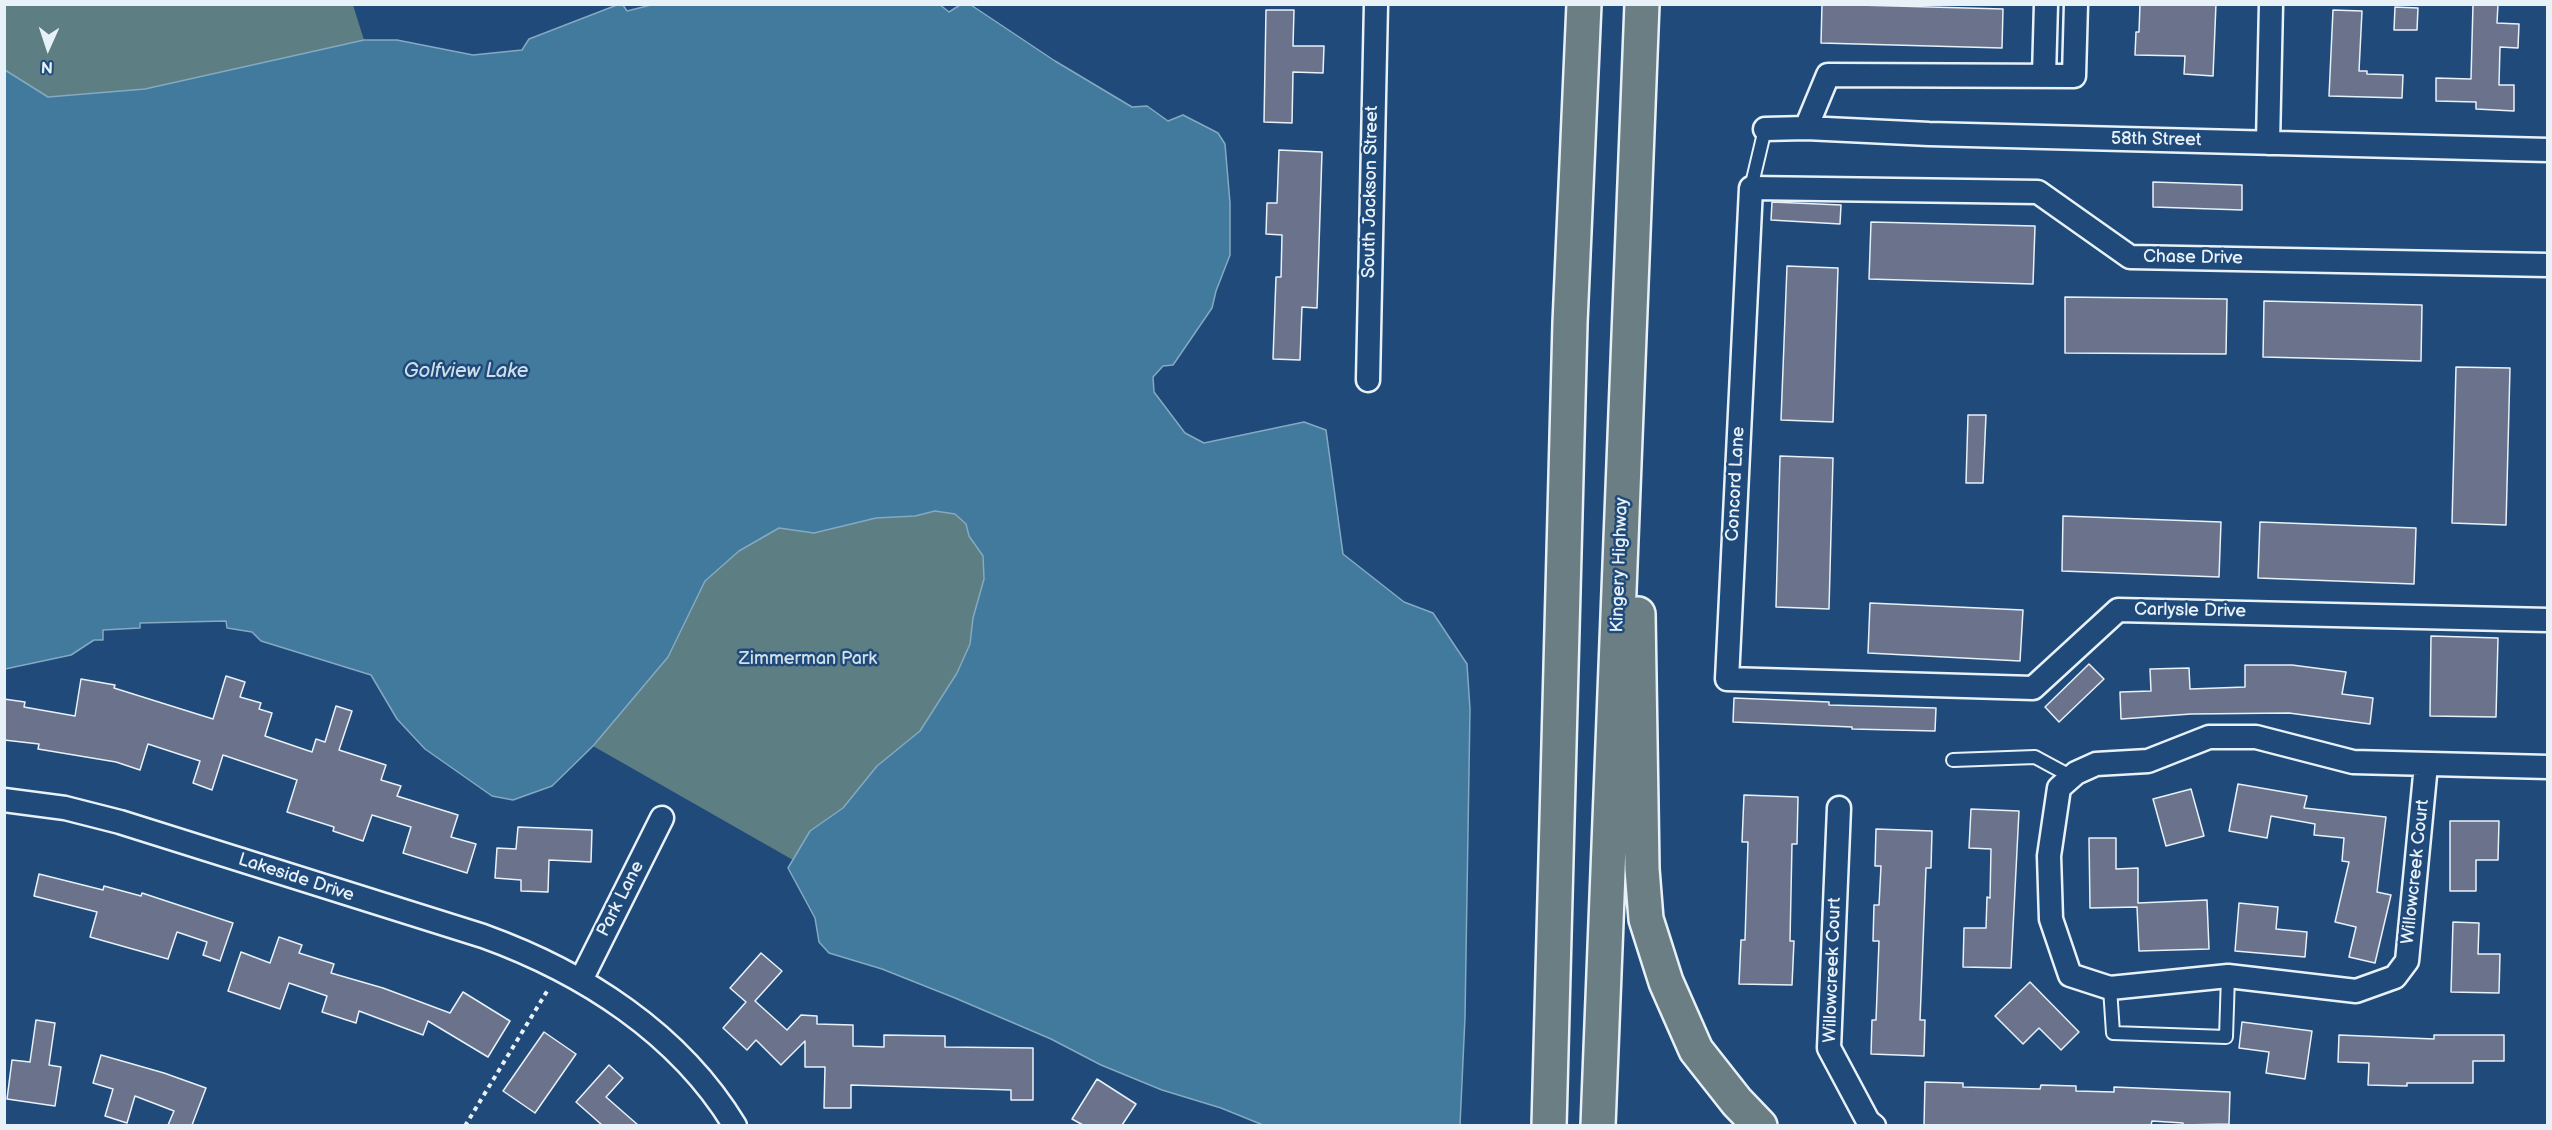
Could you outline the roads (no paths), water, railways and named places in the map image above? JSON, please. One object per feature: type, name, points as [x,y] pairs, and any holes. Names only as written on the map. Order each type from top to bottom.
[{"type":"highway","points":[[1549,1125],[1570,322],[1584,4]]},
{"type":"highway","name":"Kingery Highway","points":[[1598,1125],[1642,4]]},
{"type":"highway","points":[[1629,322],[1638,622],[1642,869],[1646,919],[1666,982],[1696,1050],[1737,1102],[1760,1125]]},
{"type":"street","name":"South Jackson Street","points":[[1368,380],[1376,4]]},
{"type":"street","points":[[2044,76],[2046,4]]},
{"type":"street","points":[[1806,128],[1828,75],[2074,76],[2076,4]]},
{"type":"street","points":[[2268,143],[2271,4]]},
{"type":"street","name":"58th Street","points":[[1765,129],[1806,128],[1929,134],[2547,150]]},
{"type":"street","name":"Chase Drive","points":[[1750,188],[2038,192],[2130,257],[2547,265]]},
{"type":"street","name":"Concord Lane","points":[[1750,188],[1726,679],[1827,682]]},
{"type":"street","name":"Carlysle Drive","points":[[1827,682],[2033,688],[2118,610],[2547,620]]},
{"type":"street","points":[[2072,777],[2096,764],[2148,761],[2209,737],[2256,737],[2353,762],[2547,767]]},
{"type":"street","name":"Willowcreek Court","points":[[2072,777],[2059,788],[2049,856],[2051,919],[2070,975],[2110,988],[2228,976],[2356,991],[2395,977],[2407,961],[2426,765]]},
{"type":"street","name":"Lakeside Drive","points":[[4,800],[65,808],[120,822],[483,936],[532,955],[581,980],[656,1033],[698,1072],[735,1125]]},
{"type":"street","name":"Willowcreek Court","points":[[1839,808],[1828,1048],[1871,1123]]},
{"type":"street","name":"Park Lane","points":[[581,980],[662,818]]},
{"type":"lane","points":[[1750,188],[1765,129]]},
{"type":"lane","points":[[1953,760],[2035,757],[2072,777]]},
{"type":"lane","points":[[2110,988],[2113,1033],[2226,1037],[2228,976]]},
{"type":"water","name":"Golfview Lake","points":[[939,4],[949,12],[960,5],[971,5],[1055,61],[1132,107],[1147,106],[1168,121],[1183,115],[1218,133],[1225,144],[1230,203],[1230,255],[1212,308],[1173,365],[1163,366],[1153,377],[1154,392],[1185,433],[1204,443],[1304,422],[1326,430],[1343,554],[1404,602],[1433,613],[1467,664],[1470,709],[1465,1017],[1460,1125],[1263,1125],[1221,1108],[1162,1090],[1101,1065],[1051,1039],[955,998],[882,969],[829,953],[819,942],[815,918],[788,868],[810,831],[843,808],[877,766],[920,731],[957,673],[970,644],[973,618],[984,579],[983,556],[969,536],[966,524],[955,514],[935,511],[915,516],[876,518],[814,533],[779,528],[739,551],[705,581],[668,657],[593,746],[552,786],[513,800],[492,796],[425,749],[397,719],[371,675],[261,641],[252,632],[227,628],[226,621],[140,623],[140,628],[103,630],[103,640],[94,640],[71,655],[5,669],[5,70],[48,97],[145,89],[364,40],[397,40],[473,55],[522,50],[529,39],[617,5],[623,5],[627,11],[651,5]]},
{"type":"park label","name":"Zimmerman Park","points":[[808,659]]}]
